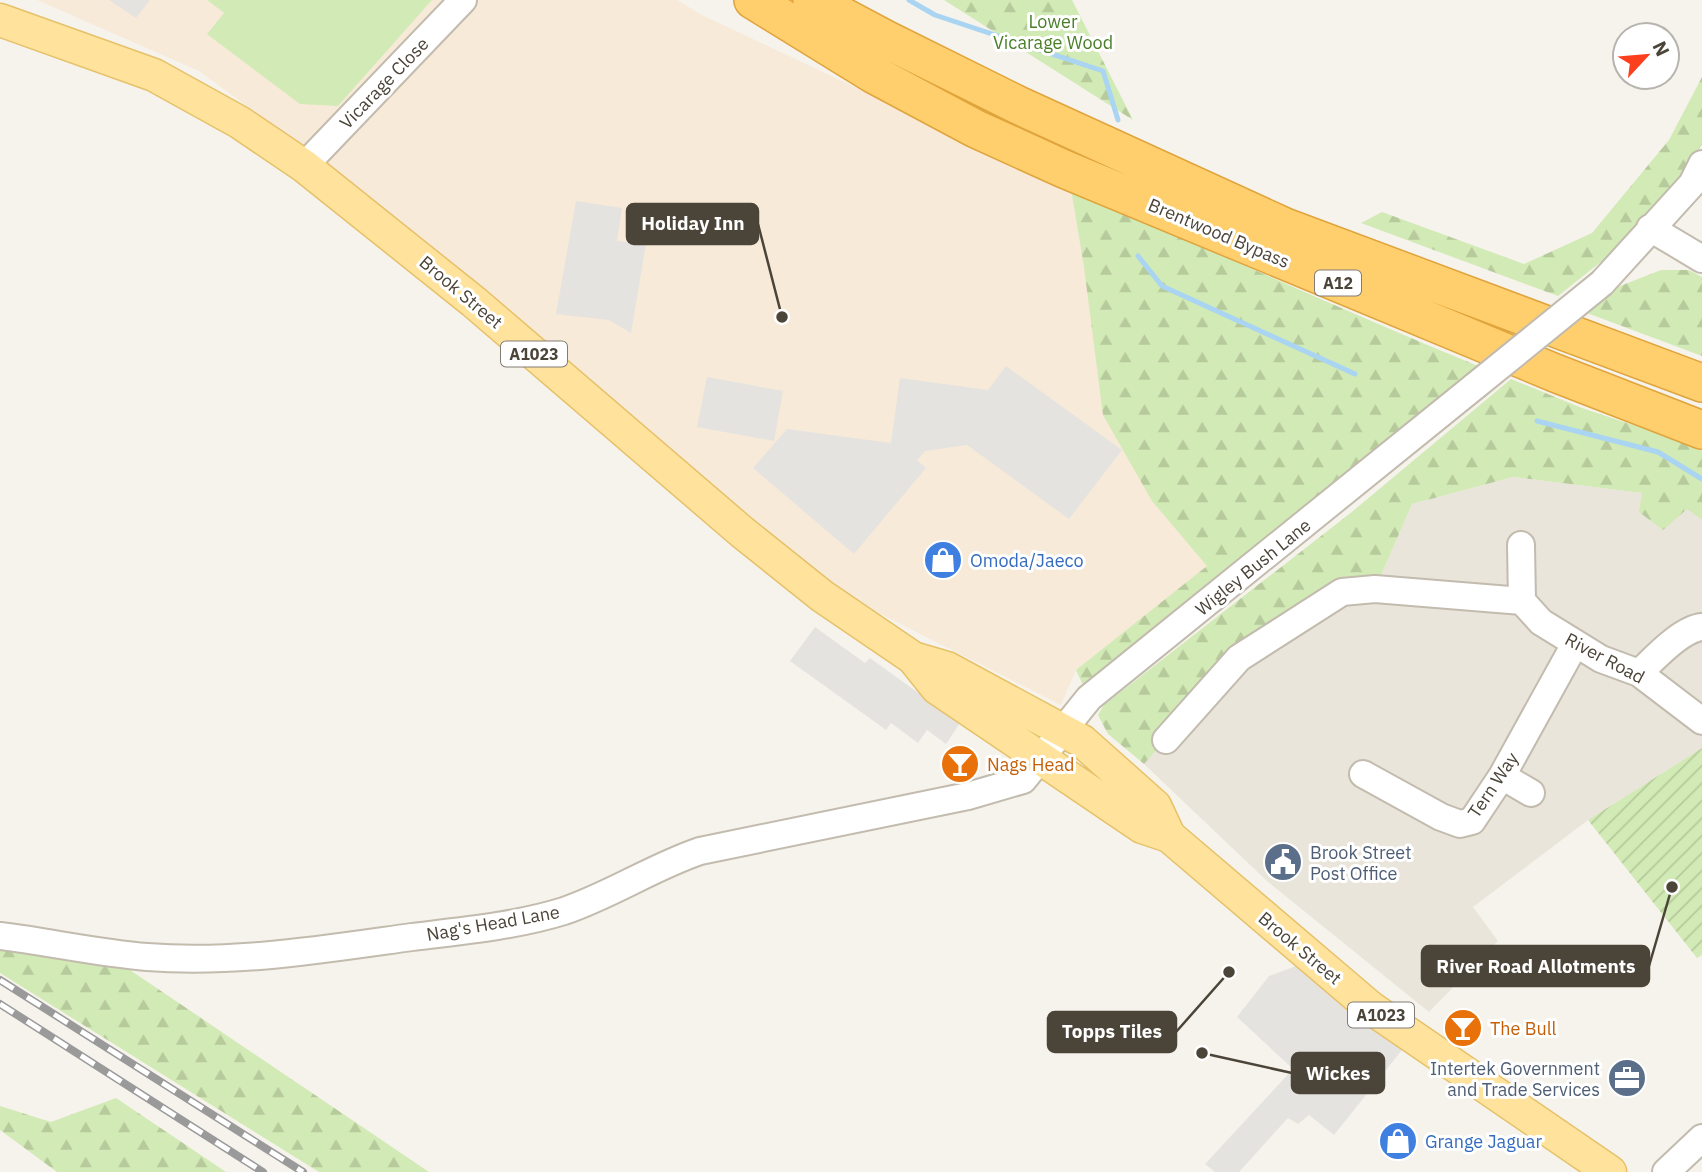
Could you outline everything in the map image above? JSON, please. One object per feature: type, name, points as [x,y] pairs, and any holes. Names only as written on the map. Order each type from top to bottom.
[{"type":"highway","name":"Brentwood Bypass","points":[[753,0],[873,74],[976,129],[1064,169],[1555,373],[1702,430]]},
{"type":"highway","name":"A12","points":[[812,0],[885,39]]},
{"type":"highway","name":"A12","points":[[833,0],[885,39]]},
{"type":"highway","name":"Brentwood Bypass","points":[[885,39],[1018,105],[1285,227],[1702,383]]},
{"type":"main road","name":"Brook Street","points":[[0,20],[154,75],[239,122],[304,166],[474,302],[742,532],[822,596],[913,658],[937,688],[1142,827],[1169,836],[1371,1008],[1609,1172]]},
{"type":"main road","name":"Brook Street","points":[[913,658],[947,668],[1082,741],[1155,806],[1169,836]]},
{"type":"street","name":"Vicarage Close","points":[[304,166],[463,0]]},
{"type":"street","points":[[1702,164],[1692,184],[1650,228],[1702,259]]},
{"type":"street","name":"Wigley Bush Lane","points":[[1042,758],[1062,730],[1098,691],[1602,283],[1650,228]]},
{"type":"street","points":[[1166,740],[1240,658],[1342,592],[1376,589],[1522,601],[1521,545]]},
{"type":"street","name":"River Road","points":[[1522,601],[1541,622],[1601,659],[1639,673],[1702,721]]},
{"type":"street","points":[[1639,673],[1659,653],[1694,628],[1702,627]]},
{"type":"street","name":"Tern Way","points":[[1363,774],[1441,817],[1460,824],[1472,821],[1502,776],[1575,644]]},
{"type":"street","name":"Nag's Head Lane","points":[[0,936],[93,951],[199,959],[332,948],[520,921],[563,911],[670,861],[700,851],[968,796],[1009,785],[1023,780],[1042,758]]},
{"type":"street","points":[[1502,776],[1531,793]]},
{"type":"street","points":[[1666,1172],[1702,1138]]},
{"type":"shaded area","points":[[37,0],[207,0],[224,13],[208,33],[338,106],[432,0],[677,0],[702,15],[1071,189],[1084,267],[1152,501],[1208,566],[1076,670],[1061,705],[845,596],[456,269],[293,140],[199,71]]},
{"type":"shaded area","points":[[109,0],[150,0],[136,18]]},
{"type":"shaded area","points":[[576,201],[622,208],[617,241],[646,244],[631,333],[609,320],[556,314]]},
{"type":"shaded area","points":[[1006,366],[1122,450],[1069,519],[967,445],[925,451],[917,460],[926,468],[854,554],[753,468],[787,429],[891,443],[900,378],[988,390]]},
{"type":"shaded area","points":[[707,377],[783,391],[774,441],[697,427]]},
{"type":"shaded area","points":[[1513,477],[1642,493],[1687,508],[1702,520],[1702,748],[1588,820],[1473,907],[1498,941],[1429,1012],[1267,881],[1144,764],[1239,658],[1375,589],[1412,504]]},
{"type":"shaded area","points":[[815,627],[865,663],[870,658],[960,723],[946,744],[927,730],[918,743],[891,723],[886,730],[790,661]]},
{"type":"shaded area","points":[[1296,966],[1402,1050],[1334,1135],[1309,1115],[1298,1124],[1288,1118],[1239,1172],[1215,1172],[1205,1164],[1293,1069],[1237,1017],[1269,976]]},
{"type":"green space","points":[[207,0],[432,0],[338,106],[300,104],[207,34],[224,13]]},
{"type":"green space","name":"Lower Vicarage Wood","points":[[944,0],[1072,0],[1133,120]]},
{"type":"green space","points":[[1702,77],[1702,144],[1674,188],[1612,253],[1558,296],[1361,223],[1382,212],[1524,264],[1592,233],[1669,140]]},
{"type":"green space","points":[[1071,189],[1478,366],[1243,563],[1083,685],[1076,670],[1207,566],[1152,501],[1103,415]]},
{"type":"green space","points":[[1661,270],[1689,270],[1702,277],[1702,356],[1587,313],[1620,286]]},
{"type":"green space","points":[[1511,379],[1582,408],[1702,448],[1702,520],[1687,509],[1663,530],[1639,512],[1642,493],[1513,477],[1412,504],[1375,589],[1239,658],[1144,764],[1108,734],[1098,715],[1104,705],[1353,511]]},
{"type":"green space","points":[[1702,748],[1702,955],[1697,958],[1588,820]]},
{"type":"green space","points":[[0,947],[13,947],[127,968],[429,1172],[319,1172],[0,973]]},
{"type":"green space","points":[[116,1098],[226,1172],[57,1172],[0,1130],[0,1106],[51,1122]]},
{"type":"waterway","points":[[909,0],[935,15],[1103,71],[1118,120]]},
{"type":"waterway","points":[[1138,256],[1162,286],[1355,374]]},
{"type":"waterway","points":[[1537,421],[1658,452],[1702,479]]},
{"type":"railway","points":[[0,980],[303,1172]]},
{"type":"railway","points":[[0,1004],[263,1172]]},
{"type":"place","name":"Holiday Inn","points":[[782,317]]},
{"type":"place","name":"Omoda/Jaeco","points":[[943,560]]},
{"type":"place","name":"Nags Head","points":[[960,764]]},
{"type":"place","name":"Brook Street Post Office","points":[[1283,862]]},
{"type":"place","name":"River Road Allotments","points":[[1672,887]]},
{"type":"place","name":"Topps Tiles","points":[[1229,972]]},
{"type":"place","name":"The Bull","points":[[1463,1028]]},
{"type":"place","name":"Wickes","points":[[1202,1053]]},
{"type":"place","name":"Intertek Government and Trade Services","points":[[1627,1078]]},
{"type":"place","name":"Grange Jaguar","points":[[1398,1141]]}]
